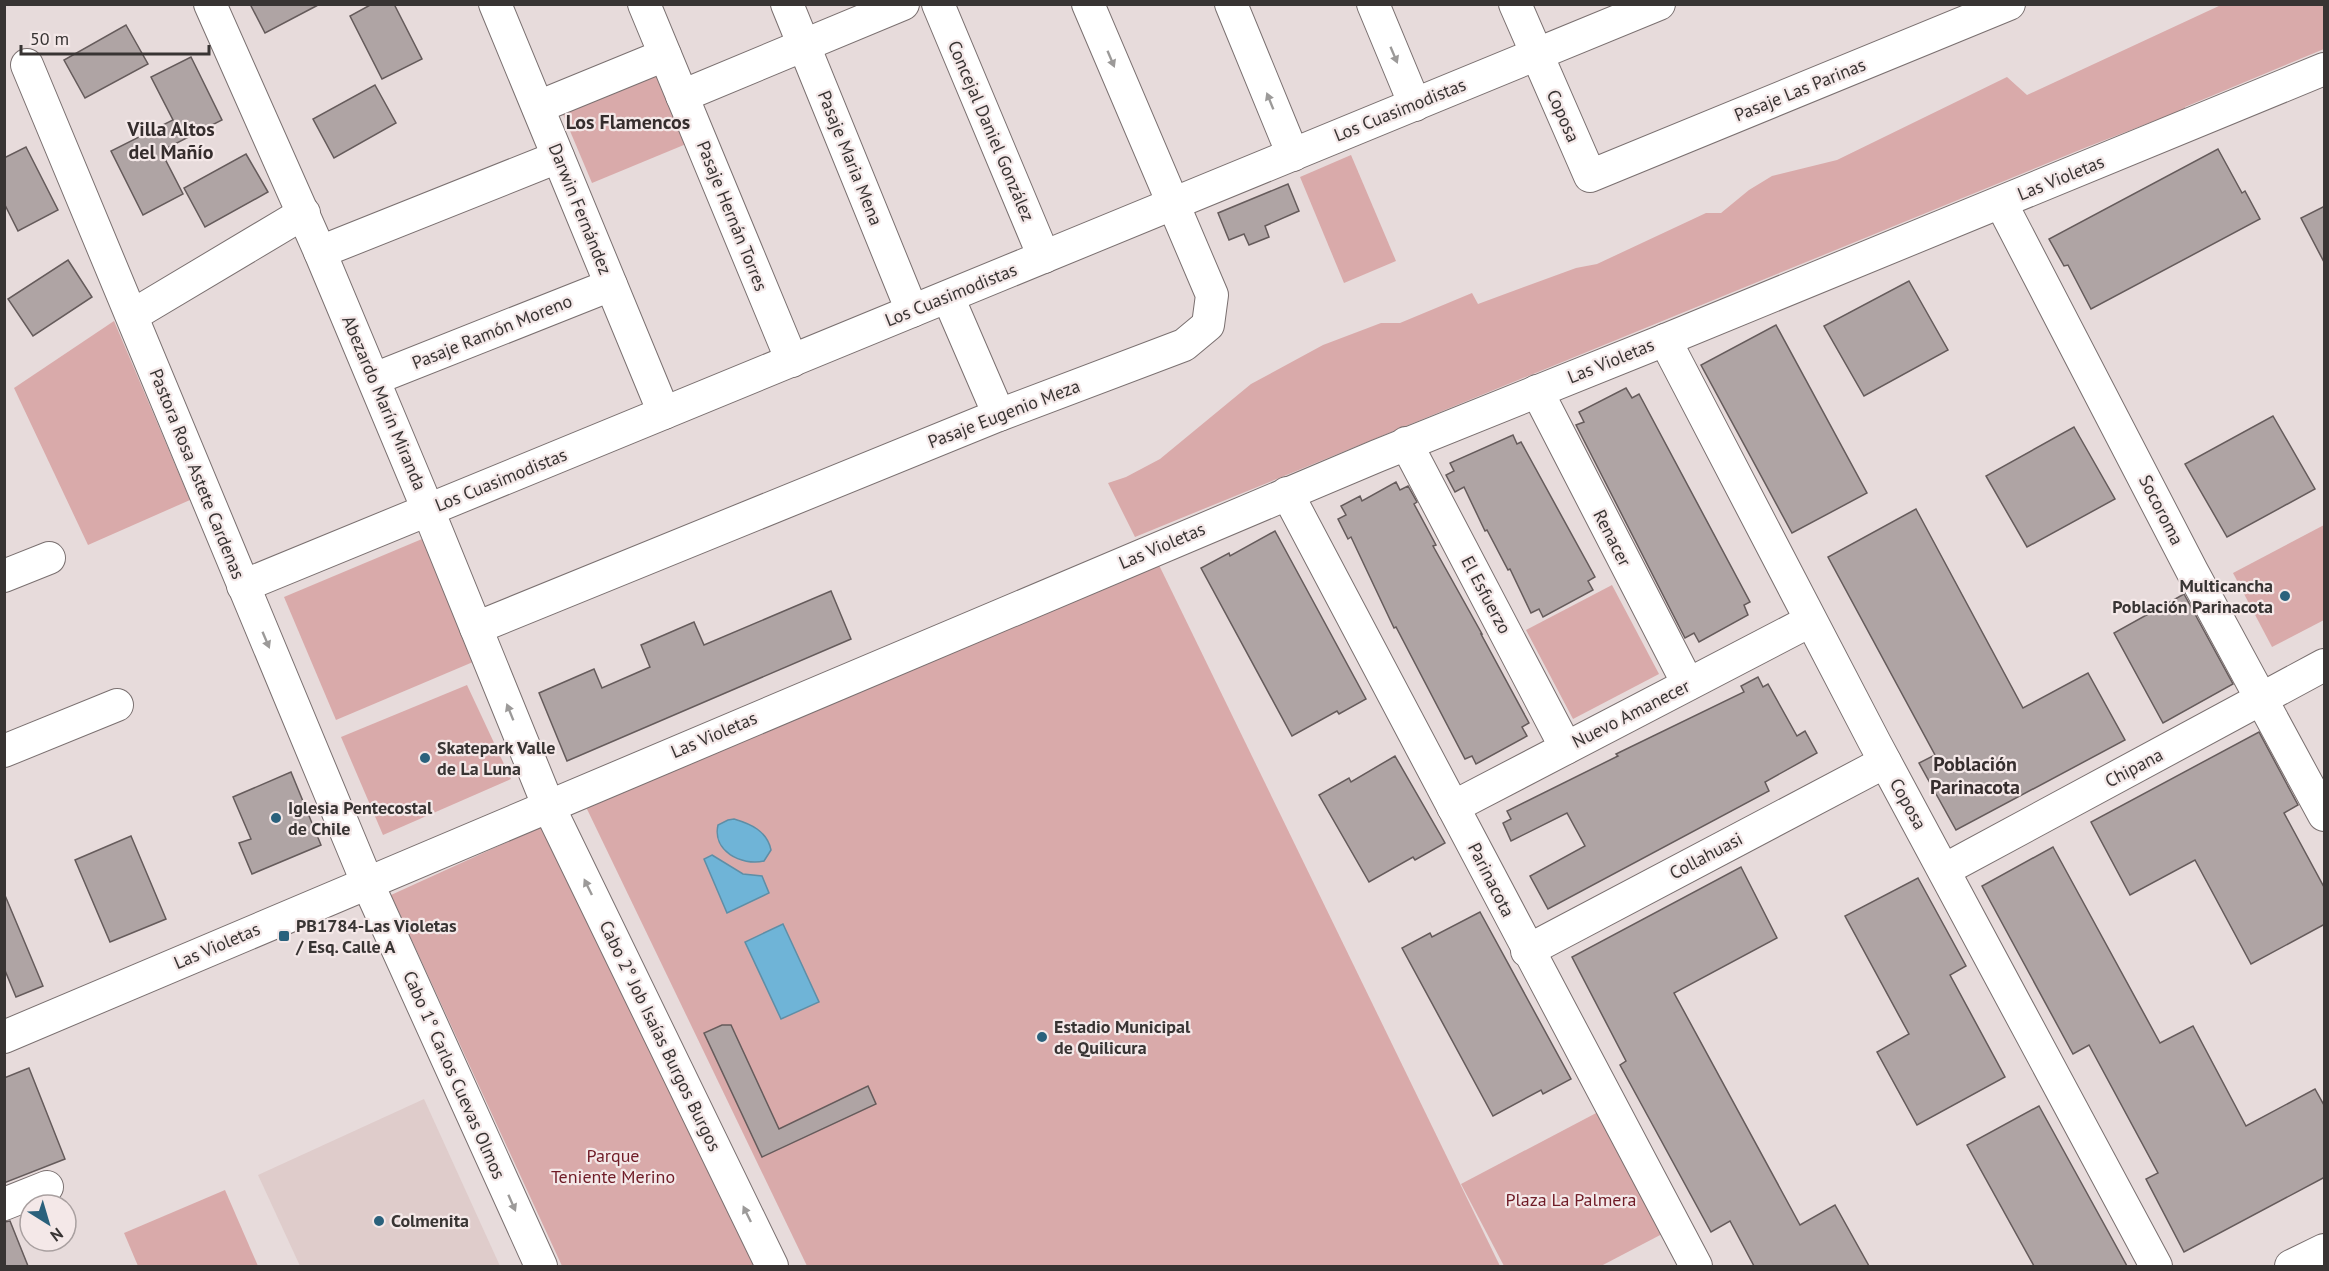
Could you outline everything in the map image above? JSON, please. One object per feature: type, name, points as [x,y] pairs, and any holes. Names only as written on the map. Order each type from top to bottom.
[{"type":"street","name":"Abezardo Marín Miranda","points":[[210,4],[304,213],[429,510],[548,805]]},
{"type":"street","name":"Darwin Fernández","points":[[495,4],[664,413]]},
{"type":"street","name":"Pasaje Hernán Torres","points":[[644,4],[792,361]]},
{"type":"street","name":"Pasaje Maria Mena","points":[[787,4],[912,311]]},
{"type":"street","points":[[682,96],[903,4]]},
{"type":"street","name":"Concejal Daniel González","points":[[939,4],[1044,257]]},
{"type":"street","name":"Pasaje Eugenio Meza","points":[[476,628],[999,415],[1184,345],[1208,325],[1212,295],[1088,4]]},
{"type":"street","points":[[1231,4],[1293,155]]},
{"type":"street","points":[[1373,4],[1414,105]]},
{"type":"street","name":"Coposa","points":[[1515,4],[1535,55],[1590,176]]},
{"type":"street","name":"Los Cuasimodistas","points":[[243,586],[1659,4]]},
{"type":"street","name":"Pasaje Las Parinas","points":[[1590,176],[2009,4]]},
{"type":"street","points":[[538,107],[665,55]]},
{"type":"street","name":"Pastora Rosa Astete Cardenas","points":[[27,65],[133,315],[367,882]]},
{"type":"street","name":"Las Violetas","points":[[4,1037],[1406,443],[1665,340],[2325,69]]},
{"type":"street","points":[[320,252],[558,157]]},
{"type":"street","name":"Socoroma","points":[[2001,203],[2261,700],[2325,815]]},
{"type":"street","points":[[133,315],[304,213]]},
{"type":"street","name":"Pasaje Ramón Moreno","points":[[374,379],[611,285]]},
{"type":"street","points":[[948,297],[999,415]]},
{"type":"street","name":"Coposa","points":[[1665,340],[1810,621],[2156,1266]]},
{"type":"street","name":"Renacer","points":[[1537,391],[1688,684]]},
{"type":"street","name":"El Esfuerzo","points":[[1406,443],[1566,748]]},
{"type":"street","name":"Parinacota","points":[[1287,494],[1527,951],[1696,1266]]},
{"type":"street","points":[[4,576],[49,558]]},
{"type":"street","name":"Nuevo Amanecer","points":[[1453,807],[1810,621]]},
{"type":"street","name":"Chipana","points":[[1944,870],[2325,665]]},
{"type":"street","points":[[4,751],[117,705]]},
{"type":"street","name":"Collahuasi","points":[[1527,951],[1885,762]]},
{"type":"street","name":"Cabo 2° Job Isaías Burgos Burgos","points":[[548,805],[772,1266]]},
{"type":"street","name":"Cabo 1° Carlos Cuevas Olmos","points":[[367,882],[541,1266]]},
{"type":"street","points":[[4,1204],[47,1187]]},
{"type":"street","points":[[2291,1266],[2325,1250]]},
{"type":"shaded area","name":"Colmenita","points":[[424,1099],[500,1266],[300,1266],[258,1175]]},
{"type":"green space","points":[[2221,5],[2324,5],[2324,49],[2185,107],[2185,109],[2087,147],[1135,537],[1108,483],[1126,477],[1160,459],[1251,384],[1323,345],[1381,323],[1400,323],[1472,293],[1478,304],[1576,268],[1597,264],[1706,213],[1721,213],[1749,190],[1772,176],[1837,160],[2007,77],[2027,95]]},
{"type":"green space","points":[[662,70],[691,142],[592,183],[562,112]]},
{"type":"green space","points":[[1351,155],[1396,261],[1344,283],[1300,177]]},
{"type":"green space","points":[[114,321],[190,500],[88,545],[14,388]]},
{"type":"green space","name":"Multicancha Población Parinacota","points":[[2324,525],[2324,620],[2272,647],[2233,573]]},
{"type":"green space","points":[[422,539],[473,662],[336,720],[284,597]]},
{"type":"green space","name":"Estadio Municipal de Quilicura","points":[[1158,563],[1500,1266],[807,1266],[586,807]]},
{"type":"green space","points":[[1612,585],[1659,674],[1573,719],[1526,630]]},
{"type":"green space","name":"Skatepark Valle de La Luna","points":[[467,685],[511,779],[383,835],[341,737]]},
{"type":"green space","name":"Parque Teniente Merino","points":[[549,823],[759,1266],[562,1266],[391,895]]},
{"type":"green space","name":"Plaza La Palmera","points":[[1600,1111],[1664,1233],[1601,1266],[1504,1266],[1461,1184]]},
{"type":"green space","points":[[225,1190],[258,1266],[138,1266],[124,1233]]},
{"type":"water","points":[[734,819],[752,826],[766,838],[771,850],[764,861],[738,859],[730,855],[719,842],[718,825]]},
{"type":"water","points":[[712,855],[743,874],[762,876],[769,893],[727,913],[704,859]]},
{"type":"water","points":[[783,924],[819,1002],[781,1019],[745,942]]},
{"type":"building","points":[[250,4],[320,4],[265,33]]},
{"type":"building","points":[[372,4],[394,4],[422,59],[382,79],[350,16]]},
{"type":"building","points":[[126,25],[148,64],[85,98],[64,60]]},
{"type":"building","points":[[191,57],[222,120],[161,151],[183,194],[143,215],[111,151],[173,120],[151,77]]},
{"type":"building","points":[[375,85],[396,123],[334,158],[313,119]]},
{"type":"building","points":[[26,147],[58,210],[18,231],[4,203],[4,158]]},
{"type":"building","points":[[2218,149],[2242,193],[2245,191],[2260,219],[2091,309],[2068,265],[2064,266],[2049,239]]},
{"type":"building","points":[[246,154],[268,192],[205,227],[184,188]]},
{"type":"building","points":[[1288,184],[1299,211],[1265,226],[1269,237],[1249,245],[1244,234],[1229,240],[1218,213]]},
{"type":"building","points":[[2325,206],[2325,264],[2301,218]]},
{"type":"building","points":[[68,260],[92,297],[33,336],[8,299]]},
{"type":"building","points":[[1909,281],[1948,350],[1864,396],[1824,326]]},
{"type":"building","points":[[1776,325],[1867,493],[1792,533],[1701,365]]},
{"type":"building","points":[[1626,388],[1632,398],[1639,394],[1750,602],[1744,605],[1748,615],[1699,642],[1694,633],[1685,638],[1576,425],[1584,422],[1579,412]]},
{"type":"building","points":[[2273,416],[2315,489],[2227,537],[2185,464]]},
{"type":"building","points":[[2074,427],[2115,499],[2027,547],[1986,476]]},
{"type":"building","points":[[1513,435],[1517,444],[1521,442],[1595,577],[1588,581],[1593,590],[1543,617],[1539,609],[1531,613],[1510,569],[1508,570],[1487,530],[1485,531],[1464,487],[1455,492],[1446,475],[1454,471],[1450,463]]},
{"type":"building","points":[[1396,482],[1400,490],[1408,486],[1417,502],[1414,504],[1436,545],[1433,546],[1529,723],[1522,727],[1527,736],[1476,764],[1472,756],[1465,759],[1396,627],[1394,628],[1351,537],[1348,539],[1338,519],[1346,515],[1341,506],[1360,496],[1362,501]]},
{"type":"building","points":[[1916,509],[2023,708],[2088,673],[2125,740],[1956,830],[1919,763],[1935,755],[1828,557]]},
{"type":"building","points":[[1275,531],[1366,699],[1339,714],[1337,711],[1292,736],[1201,568],[1229,553],[1230,556]]},
{"type":"building","points":[[831,591],[851,639],[567,761],[539,693],[594,669],[602,688],[650,667],[641,645],[694,622],[704,645]]},
{"type":"building","points":[[2184,594],[2233,684],[2163,723],[2114,633]]},
{"type":"building","points":[[1758,677],[1763,687],[1768,684],[1797,736],[1805,731],[1817,753],[1765,782],[1769,791],[1548,909],[1530,876],[1585,846],[1567,813],[1511,841],[1503,823],[1511,819],[1507,811],[1618,756],[1616,754],[1744,692],[1741,686]]},
{"type":"building","points":[[2259,732],[2298,805],[2284,813],[2325,889],[2325,924],[2251,964],[2195,860],[2130,895],[2091,822]]},
{"type":"building","points":[[1395,756],[1445,843],[1415,860],[1413,857],[1369,882],[1319,795],[1349,778],[1351,782]]},
{"type":"building","name":"Iglesia Pentecostal de Chile","points":[[291,772],[321,845],[252,874],[239,843],[251,839],[233,797]]},
{"type":"building","points":[[131,836],[166,919],[110,942],[75,860]]},
{"type":"building","points":[[2053,847],[2160,1043],[2193,1026],[2246,1126],[2315,1089],[2325,1107],[2325,1177],[2184,1252],[2146,1179],[2158,1173],[2089,1045],[2073,1054],[1982,886]]},
{"type":"building","points":[[1741,867],[1777,938],[1674,993],[1800,1225],[1835,1205],[1869,1266],[1754,1266],[1730,1221],[1711,1232],[1620,1065],[1626,1061],[1572,957]]},
{"type":"building","points":[[1918,878],[1966,966],[1950,975],[2005,1077],[1917,1125],[1877,1052],[1909,1034],[1845,916]]},
{"type":"building","points":[[4,893],[43,986],[16,997],[4,968]]},
{"type":"building","points":[[1480,912],[1571,1079],[1543,1094],[1541,1090],[1493,1116],[1402,948],[1430,933],[1432,937]]},
{"type":"building","points":[[722,1025],[731,1025],[779,1129],[868,1086],[876,1104],[762,1157],[704,1033]]},
{"type":"building","points":[[29,1068],[65,1159],[4,1183],[4,1078]]},
{"type":"building","points":[[2039,1106],[2127,1266],[2034,1266],[1967,1145]]},
{"type":"building","points":[[10,1221],[18,1241],[18,1253],[23,1253],[28,1266],[4,1266],[4,1222]]},
{"type":"place","name":"Multicancha Población Parinacota","points":[[2285,596]]},
{"type":"place","name":"Skatepark Valle de La Luna","points":[[425,758]]},
{"type":"place","name":"Iglesia Pentecostal de Chile","points":[[276,818]]},
{"type":"place","name":"PB1784-Las Violetas / Esq. Calle A","points":[[284,936]]},
{"type":"place","name":"Estadio Municipal de Quilicura","points":[[1042,1037]]},
{"type":"place","name":"Colmenita","points":[[379,1221]]},
{"type":"district","name":"Los Flamencos","points":[[628,122]]},
{"type":"district","name":"Villa Altos del Mañío","points":[[171,140]]},
{"type":"district","name":"Población Parinacota","points":[[1975,776]]}]
